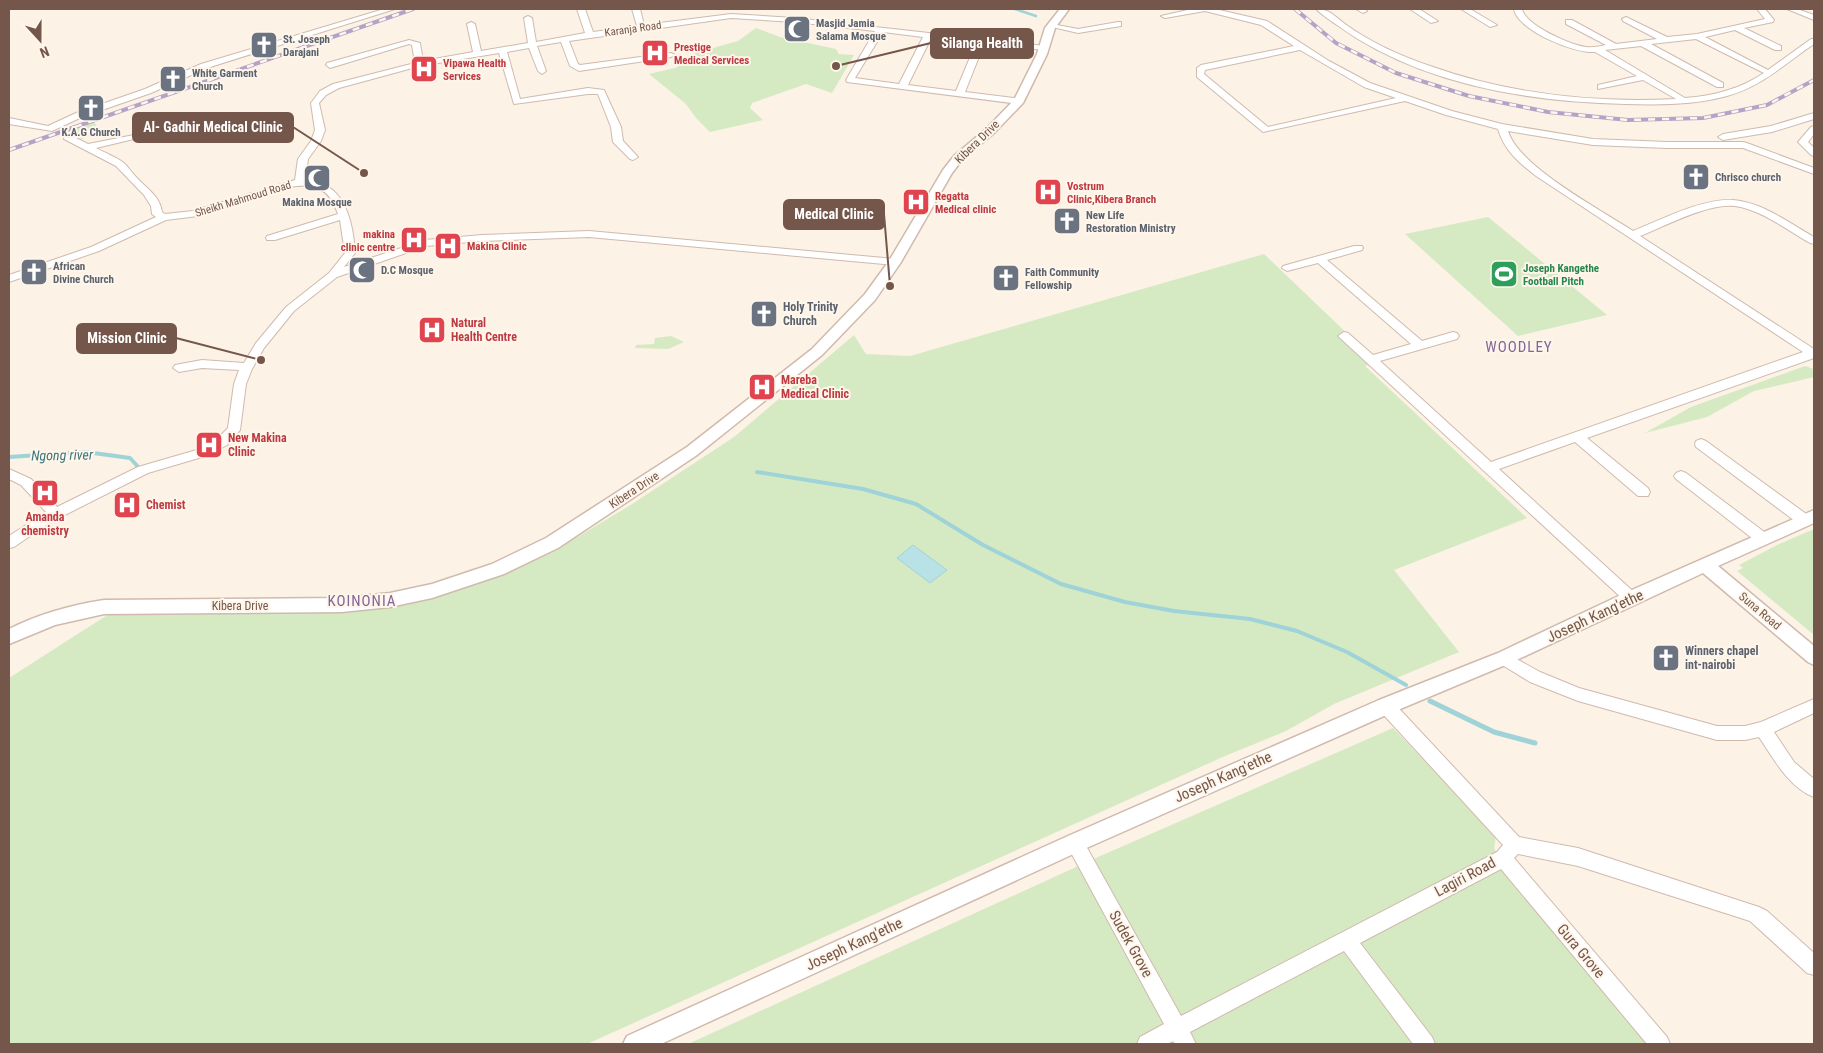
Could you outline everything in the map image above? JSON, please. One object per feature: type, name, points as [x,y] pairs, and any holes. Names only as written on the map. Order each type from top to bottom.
[{"type":"street","points":[[9,121],[49,129],[79,115],[148,91],[204,66],[392,9]]},
{"type":"street","points":[[581,9],[590,35]]},
{"type":"street","points":[[636,9],[641,28]]},
{"type":"street","name":"Kibera Drive","points":[[9,638],[21,631],[72,612],[104,607],[342,605],[390,600],[432,591],[498,569],[552,543],[700,446],[817,352],[870,297],[895,262],[947,172],[958,158],[987,133],[1019,100],[1045,48],[1052,26],[1064,9]]},
{"type":"street","points":[[1165,16],[1203,9]]},
{"type":"street","points":[[1207,9],[1264,23],[1326,63],[1360,82],[1449,113],[1502,127],[1593,142],[1668,146],[1744,145],[1784,162],[1814,171]]},
{"type":"street","points":[[1320,9],[1362,40],[1406,60],[1497,87],[1580,100],[1666,102],[1690,101],[1719,96],[1763,78],[1814,41]]},
{"type":"street","points":[[1414,9],[1434,21]]},
{"type":"street","points":[[1465,9],[1493,24]]},
{"type":"street","points":[[1518,9],[1519,15],[1524,20],[1566,45],[1598,50],[1697,36],[1770,20],[1761,9]]},
{"type":"street","points":[[1791,9],[1814,18]]},
{"type":"street","name":"Karanja Road","points":[[300,182],[303,159],[316,141],[320,130],[315,103],[318,97],[327,90],[419,64],[477,53],[641,28],[692,17],[732,16],[760,17],[1045,48]]},
{"type":"street","points":[[528,18],[532,44],[542,71]]},
{"type":"street","points":[[1626,19],[1666,40]]},
{"type":"street","points":[[1569,22],[1615,48]]},
{"type":"street","points":[[470,24],[477,53]]},
{"type":"street","points":[[1052,26],[1078,31],[1118,24]]},
{"type":"street","points":[[1737,28],[1778,48]]},
{"type":"street","points":[[880,30],[850,80],[1019,100]]},
{"type":"street","points":[[903,85],[928,35]]},
{"type":"street","points":[[1697,36],[1765,71]]},
{"type":"street","points":[[564,40],[574,66],[579,68],[671,55]]},
{"type":"street","points":[[960,92],[981,41]]},
{"type":"street","points":[[330,65],[409,42],[416,43],[419,64]]},
{"type":"street","points":[[1644,44],[1720,85]]},
{"type":"street","points":[[1300,47],[1201,68],[1200,75],[1266,130],[1404,98]]},
{"type":"street","points":[[502,49],[517,102],[588,91],[601,92],[616,127],[618,142],[633,157]]},
{"type":"street","points":[[1598,50],[1681,98]]},
{"type":"street","points":[[1601,87],[1643,77]]},
{"type":"street","points":[[1591,81],[1617,96]]},
{"type":"street","points":[[1563,131],[1644,138],[1723,136],[1772,129],[1814,116]]},
{"type":"street","points":[[9,133],[30,125]]},
{"type":"street","points":[[1502,127],[1504,138],[1510,147],[1539,174],[1813,354]]},
{"type":"street","points":[[1814,129],[1802,142],[1814,154]]},
{"type":"street","points":[[85,148],[131,137]]},
{"type":"street","points":[[67,138],[119,164],[148,193],[156,206],[157,214],[164,217]]},
{"type":"street","name":"Sheikh Mahmoud Road","points":[[9,278],[95,249],[164,217],[194,214],[300,182],[318,185],[329,190],[339,205],[343,216],[350,242],[350,252]]},
{"type":"street","points":[[1632,235],[1706,208],[1733,203],[1756,210],[1814,241]]},
{"type":"street","points":[[270,238],[343,216]]},
{"type":"street","points":[[333,275],[425,243],[482,238],[589,234],[895,262]]},
{"type":"street","points":[[1287,268],[1358,248]]},
{"type":"street","points":[[9,543],[55,513],[143,470],[204,452],[222,442],[234,430],[240,384],[247,367],[260,346],[290,309],[333,275],[350,252],[374,260]]},
{"type":"street","points":[[1320,259],[1419,345]]},
{"type":"street","points":[[1344,336],[1631,598]]},
{"type":"street","points":[[1371,360],[1453,336]]},
{"type":"street","points":[[1488,468],[1813,354]]},
{"type":"street","points":[[179,368],[202,364],[247,367]]},
{"type":"street","points":[[1578,437],[1643,492]]},
{"type":"street","points":[[1701,444],[1809,518]]},
{"type":"street","points":[[9,474],[26,482],[55,513]]},
{"type":"street","points":[[1680,476],[1762,538]]},
{"type":"street","name":"Joseph Kang'ethe","points":[[635,1044],[1075,843],[1386,706],[1504,658],[1631,598],[1706,566],[1762,538],[1809,518]]},
{"type":"street","name":"Suna Road","points":[[1706,566],[1814,657]]},
{"type":"street","points":[[1504,658],[1535,677],[1578,694],[1686,726],[1717,733],[1745,733],[1763,729],[1814,706]]},
{"type":"street","name":"Gura Grove","points":[[1386,706],[1508,852],[1660,1044]]},
{"type":"street","points":[[1763,729],[1788,767],[1814,789]]},
{"type":"street","name":"Sudek Grove","points":[[1075,843],[1182,1036]]},
{"type":"street","points":[[1508,852],[1578,858],[1753,913],[1761,917],[1814,966]]},
{"type":"street","name":"Lagiri Road","points":[[1147,1044],[1182,1036],[1346,939],[1508,852]]},
{"type":"street","points":[[1346,939],[1425,1044]]},
{"type":"green space","points":[[756,28],[780,37],[836,49],[839,54],[854,55],[832,93],[806,84],[752,103],[750,108],[763,120],[710,132],[696,118],[686,104],[649,74],[675,68],[686,62],[695,53],[738,41]]},
{"type":"green space","points":[[94,122],[100,131],[82,139],[65,133]]},
{"type":"green space","name":"Joseph Kangethe Football Pitch","points":[[1488,217],[1607,315],[1518,336],[1405,234]]},
{"type":"green space","points":[[1264,254],[1377,362],[1365,366],[1527,518],[1394,570],[1459,652],[1334,704],[1286,731],[1225,756],[587,1044],[9,1044],[9,678],[112,612],[307,613],[400,606],[479,582],[549,554],[629,506],[734,437],[854,335],[866,354],[910,356]]},
{"type":"green space","points":[[671,336],[684,342],[668,349],[635,348],[636,345],[654,344],[655,338]]},
{"type":"green space","points":[[1805,366],[1814,369],[1814,377],[1754,391],[1707,417],[1645,433],[1691,407]]},
{"type":"green space","points":[[1814,529],[1814,635],[1737,571],[1743,568],[1739,565],[1777,545]]},
{"type":"green space","points":[[1393,728],[1496,835],[1494,849],[1668,1044],[688,1044],[1098,857]]},
{"type":"water","points":[[913,545],[947,570],[930,583],[897,558]]},
{"type":"waterway","points":[[1015,9],[1036,16]]},
{"type":"waterway","name":"Ngong river","points":[[9,457],[86,452],[130,458],[140,469]]},
{"type":"waterway","points":[[757,472],[863,489],[916,504],[983,545],[1061,584],[1125,602],[1174,611],[1250,619],[1297,631],[1347,652],[1406,685]]},
{"type":"waterway","points":[[1430,701],[1494,732],[1535,743]]},
{"type":"railway","points":[[9,150],[413,9]]},
{"type":"railway","points":[[1295,9],[1336,43],[1396,73],[1469,96],[1548,112],[1628,120],[1703,118],[1767,105],[1814,80]]},
{"type":"place","name":"Masjid Jamia Salama Mosque","points":[[797,29]]},
{"type":"place","name":"St. Joseph Darajani","points":[[264,45]]},
{"type":"place","name":"Prestige Medical Services","points":[[655,53]]},
{"type":"place","name":"Silanga Health","points":[[836,66]]},
{"type":"place","name":"Vipawa Health Services","points":[[424,69]]},
{"type":"place","name":"White Garment Church","points":[[173,79]]},
{"type":"place","name":"K.A.G Church","points":[[91,108]]},
{"type":"place","name":"Al- Gadhir Medical Clinic","points":[[364,173]]},
{"type":"place","name":"Chrisco church","points":[[1696,177]]},
{"type":"place","name":"Makina Mosque","points":[[317,178]]},
{"type":"place","name":"Vostrum Clinic,Kibera Branch","points":[[1048,192]]},
{"type":"place","name":"Regatta Medical clinic","points":[[916,202]]},
{"type":"place","name":"New Life Restoration Ministry","points":[[1067,221]]},
{"type":"place","name":"makina clinic centre","points":[[414,240]]},
{"type":"place","name":"Makina Clinic","points":[[448,246]]},
{"type":"place","name":"D.C Mosque","points":[[362,270]]},
{"type":"place","name":"African Divine Church","points":[[34,272]]},
{"type":"place","name":"Joseph Kangethe Football Pitch","points":[[1504,274]]},
{"type":"place","name":"Faith Community Fellowship","points":[[1006,278]]},
{"type":"place","name":"Medical Clinic","points":[[890,286]]},
{"type":"place","name":"Holy Trinity Church","points":[[764,314]]},
{"type":"place","name":"Natural Health Centre","points":[[432,330]]},
{"type":"place","name":"Mission Clinic","points":[[261,360]]},
{"type":"place","name":"Mareba Medical Clinic","points":[[762,387]]},
{"type":"place","name":"New Makina Clinic","points":[[209,445]]},
{"type":"place","name":"Amanda chemistry","points":[[45,493]]},
{"type":"place","name":"Chemist","points":[[127,505]]},
{"type":"place","name":"Winners chapel int-nairobi","points":[[1666,658]]},
{"type":"district","name":"WOODLEY","points":[[1519,347]]},
{"type":"district","name":"KOINONIA","points":[[362,601]]}]
